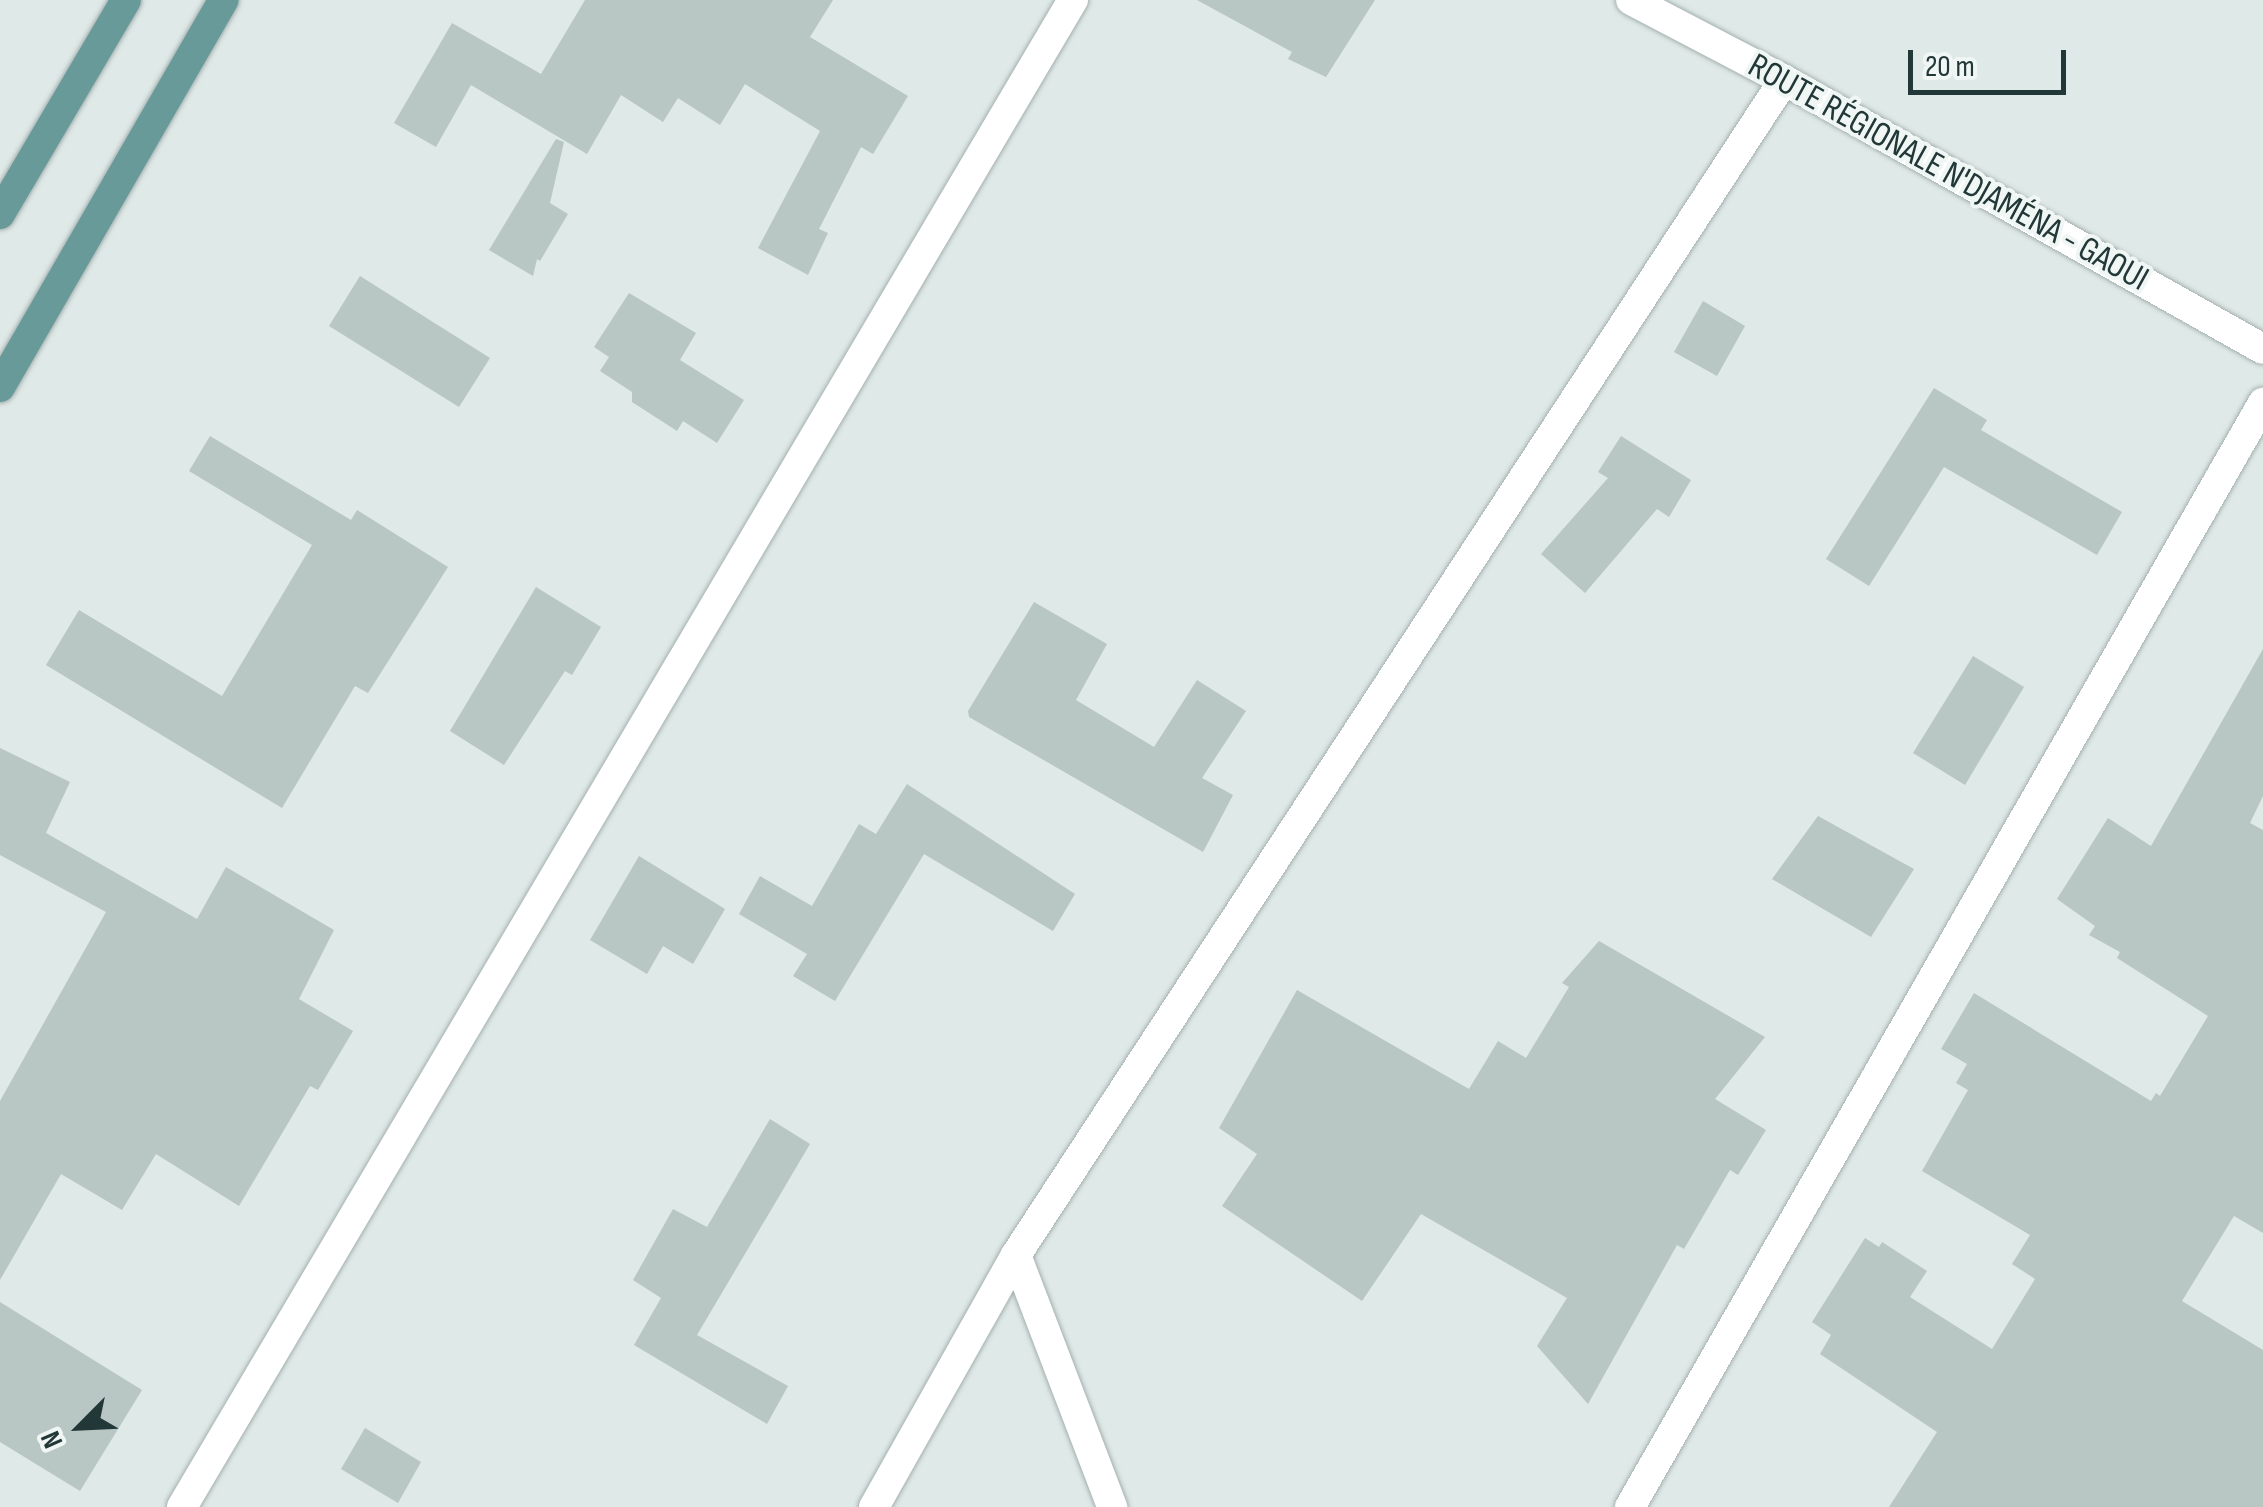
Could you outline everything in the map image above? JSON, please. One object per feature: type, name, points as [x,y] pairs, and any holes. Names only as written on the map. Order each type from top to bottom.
[{"type":"main road","points":[[0,214],[126,0]]},
{"type":"main road","points":[[0,387],[223,0]]},
{"type":"street","points":[[182,1507],[1073,0]]},
{"type":"street","name":"ROUTE RÉGIONALE N'DJAMÉNA - GAOUI","points":[[1630,0],[1784,80],[2263,349]]},
{"type":"street","points":[[874,1507],[1016,1256],[1784,80]]},
{"type":"street","points":[[1630,1507],[2263,402]]},
{"type":"street","points":[[1016,1256],[1112,1507]]},
{"type":"building","points":[[585,0],[833,0],[810,37],[908,96],[873,154],[861,147],[819,229],[828,233],[808,275],[758,248],[820,131],[745,84],[720,125],[678,98],[663,122],[621,95],[587,154],[471,85],[436,147],[394,123],[452,23],[541,74]]},
{"type":"building","points":[[1197,0],[1375,0],[1326,77],[1288,59],[1292,52]]},
{"type":"building","points":[[556,139],[564,142],[550,203],[568,214],[540,261],[537,259],[533,276],[489,250]]},
{"type":"building","points":[[360,276],[490,358],[459,407],[329,326]]},
{"type":"building","points":[[629,293],[696,333],[680,360],[744,400],[717,443],[683,421],[677,431],[632,402],[632,392],[600,371],[609,357],[594,347]]},
{"type":"building","points":[[1703,301],[1745,326],[1717,376],[1674,352]]},
{"type":"building","points":[[1934,388],[1987,420],[1981,430],[2122,512],[2097,555],[1944,467],[1869,586],[1826,559]]},
{"type":"building","points":[[210,436],[351,520],[357,510],[448,567],[368,693],[355,686],[282,808],[46,665],[79,610],[222,696],[312,545],[189,471]]},
{"type":"building","points":[[1621,436],[1691,480],[1669,517],[1657,509],[1585,593],[1541,554],[1608,478],[1598,472]]},
{"type":"building","points":[[536,587],[601,627],[572,675],[565,671],[504,765],[450,731]]},
{"type":"building","points":[[1034,602],[1107,644],[1076,700],[1154,747],[1197,680],[1246,711],[1202,778],[1233,795],[1203,852],[969,717],[968,711]]},
{"type":"building","points":[[2263,649],[2263,796],[2250,823],[2263,830],[2263,1233],[2234,1216],[2182,1301],[2263,1350],[2263,1507],[1889,1507],[1937,1432],[1820,1354],[1831,1335],[1812,1322],[1865,1238],[1879,1247],[1882,1242],[1927,1271],[1910,1297],[1992,1349],[2035,1279],[2012,1264],[2030,1235],[1922,1171],[1968,1090],[1956,1083],[1967,1064],[1941,1049],[1974,993],[2151,1101],[2156,1093],[2160,1096],[2208,1016],[2117,958],[2120,952],[2089,935],[2095,926],[2057,899],[2108,818],[2151,846]]},
{"type":"building","points":[[1973,656],[2024,687],[1965,785],[1913,753]]},
{"type":"building","points":[[0,748],[70,782],[46,833],[197,919],[226,867],[334,930],[299,999],[353,1031],[318,1090],[310,1086],[239,1206],[156,1154],[122,1210],[61,1174],[0,1280],[0,1101],[106,912],[0,855]]},
{"type":"building","points":[[907,784],[1075,894],[1053,931],[924,854],[835,1001],[793,976],[807,954],[739,914],[760,876],[812,906],[859,824],[876,834]]},
{"type":"building","points":[[1818,816],[1914,869],[1871,937],[1772,879]]},
{"type":"building","points":[[639,856],[725,909],[693,964],[663,946],[647,974],[590,940]]},
{"type":"building","points":[[1599,941],[1765,1037],[1715,1099],[1766,1130],[1738,1175],[1730,1170],[1684,1249],[1677,1245],[1588,1404],[1537,1346],[1567,1298],[1421,1214],[1362,1301],[1222,1206],[1257,1154],[1219,1128],[1297,990],[1469,1089],[1498,1041],[1526,1058],[1569,987],[1562,983]]},
{"type":"building","points":[[770,1119],[810,1144],[697,1335],[788,1386],[767,1424],[634,1345],[661,1298],[633,1280],[673,1209],[707,1227]]},
{"type":"building","points":[[0,1302],[142,1390],[80,1491],[0,1442]]},
{"type":"building","points":[[365,1428],[421,1462],[398,1503],[341,1469]]}]
